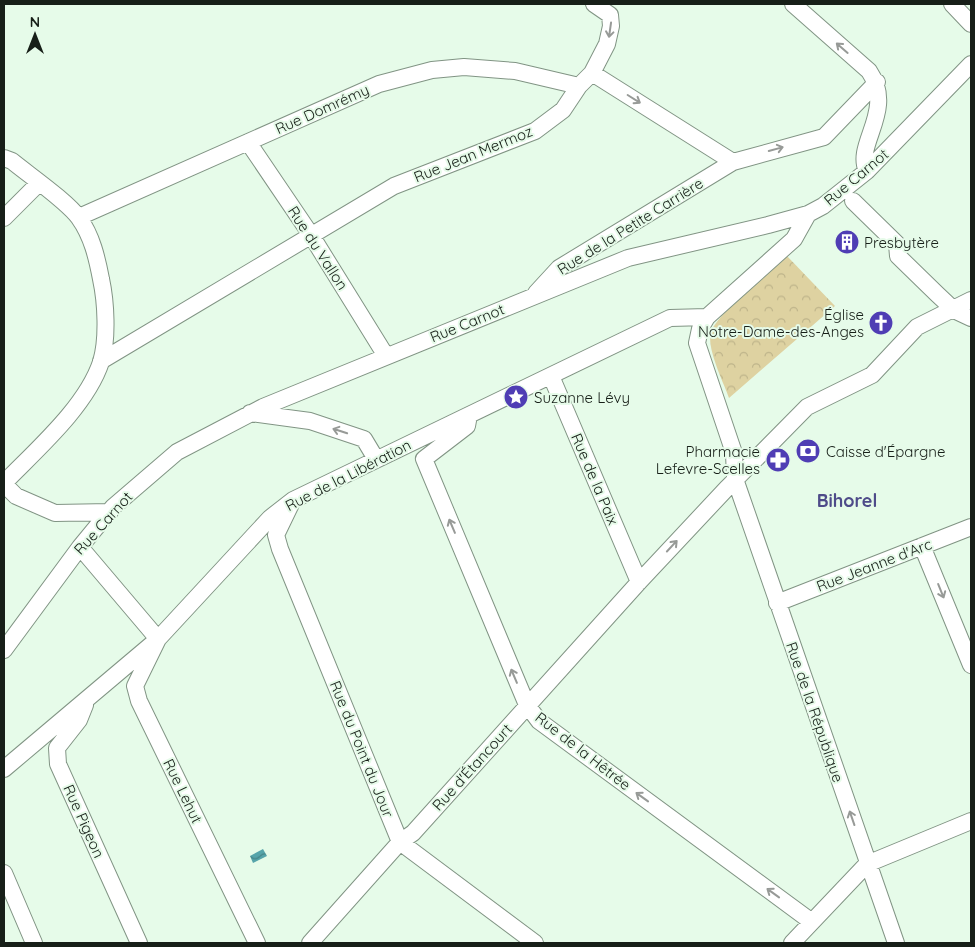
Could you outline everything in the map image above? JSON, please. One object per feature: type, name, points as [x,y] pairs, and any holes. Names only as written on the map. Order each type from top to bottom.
[{"type":"street","name":"Rue Jean Mermoz","points":[[102,360],[394,186],[535,131],[563,110],[579,86],[592,73],[607,44],[612,26],[610,15],[594,4]]},
{"type":"street","points":[[793,4],[869,71],[876,82],[878,109],[864,166],[867,172]]},
{"type":"street","points":[[952,4],[971,24]]},
{"type":"street","name":"Rue Carnot","points":[[4,650],[80,547],[122,498],[177,452],[250,413],[628,258],[808,214],[823,206],[867,172],[971,64]]},
{"type":"street","name":"Rue Domrémy","points":[[79,217],[378,84],[432,70],[464,67],[515,71],[579,86]]},
{"type":"street","points":[[592,73],[732,162],[824,137],[876,82]]},
{"type":"street","name":"Rue du Vallon","points":[[248,142],[311,235],[386,356]]},
{"type":"street","points":[[4,158],[39,183],[79,217],[90,239],[104,290],[105,320],[102,360],[95,376],[64,422],[4,484],[16,496],[55,513],[110,512]]},
{"type":"street","name":"Rue de la Petite Carrière","points":[[533,296],[559,268],[732,162]]},
{"type":"street","points":[[4,218],[39,183]]},
{"type":"street","points":[[853,201],[897,244],[898,256],[954,310],[971,318]]},
{"type":"street","points":[[707,317],[794,239],[808,214]]},
{"type":"street","points":[[954,310],[971,300]]},
{"type":"street","name":"Rue d'Étancourt","points":[[310,943],[400,842],[413,833],[639,582],[735,479],[808,407],[872,375],[917,327],[954,310]]},
{"type":"street","name":"Rue de la Libération","points":[[4,769],[87,701],[126,664],[158,639],[270,518],[293,500],[670,318],[707,317]]},
{"type":"street","name":"Rue de la République","points":[[707,317],[700,329],[697,343],[734,453],[735,479],[896,943]]},
{"type":"street","name":"Rue de la Paix","points":[[551,376],[639,582]]},
{"type":"street","points":[[250,413],[310,421],[364,439],[376,459]]},
{"type":"street","name":"Rue de la Hêtrée","points":[[468,415],[467,426],[424,459],[527,705],[539,721],[812,922]]},
{"type":"street","name":"Rue du Point du Jour","points":[[293,500],[276,535],[280,549],[400,842]]},
{"type":"street","name":"Rue Jeanne d'Arc","points":[[777,603],[971,527]]},
{"type":"street","points":[[922,546],[971,665]]},
{"type":"street","points":[[80,547],[158,639]]},
{"type":"street","name":"Rue Lehut","points":[[158,639],[135,686],[139,701],[257,943]]},
{"type":"street","name":"Rue Pigeon","points":[[87,701],[80,720],[58,748],[58,764],[139,943]]},
{"type":"street","points":[[792,943],[868,864],[971,821]]},
{"type":"street","points":[[400,842],[535,943]]},
{"type":"street","points":[[4,873],[34,943]]},
{"type":"green space","points":[[787,256],[835,306],[729,398],[713,356],[710,339],[711,332],[715,324],[733,304]]},
{"type":"water","points":[[263,849],[267,856],[253,863],[250,856]]},
{"type":"place","name":"Presbytère","points":[[847,242]]},
{"type":"place","name":"Église Notre-Dame-des-Anges","points":[[881,323]]},
{"type":"place","name":"Suzanne Lévy","points":[[516,397]]},
{"type":"place","name":"Caisse d'Épargne","points":[[808,451]]},
{"type":"place","name":"Pharmacie Lefevre-Scelles","points":[[778,460]]},
{"type":"district","name":"Bihorel","points":[[847,500]]}]
